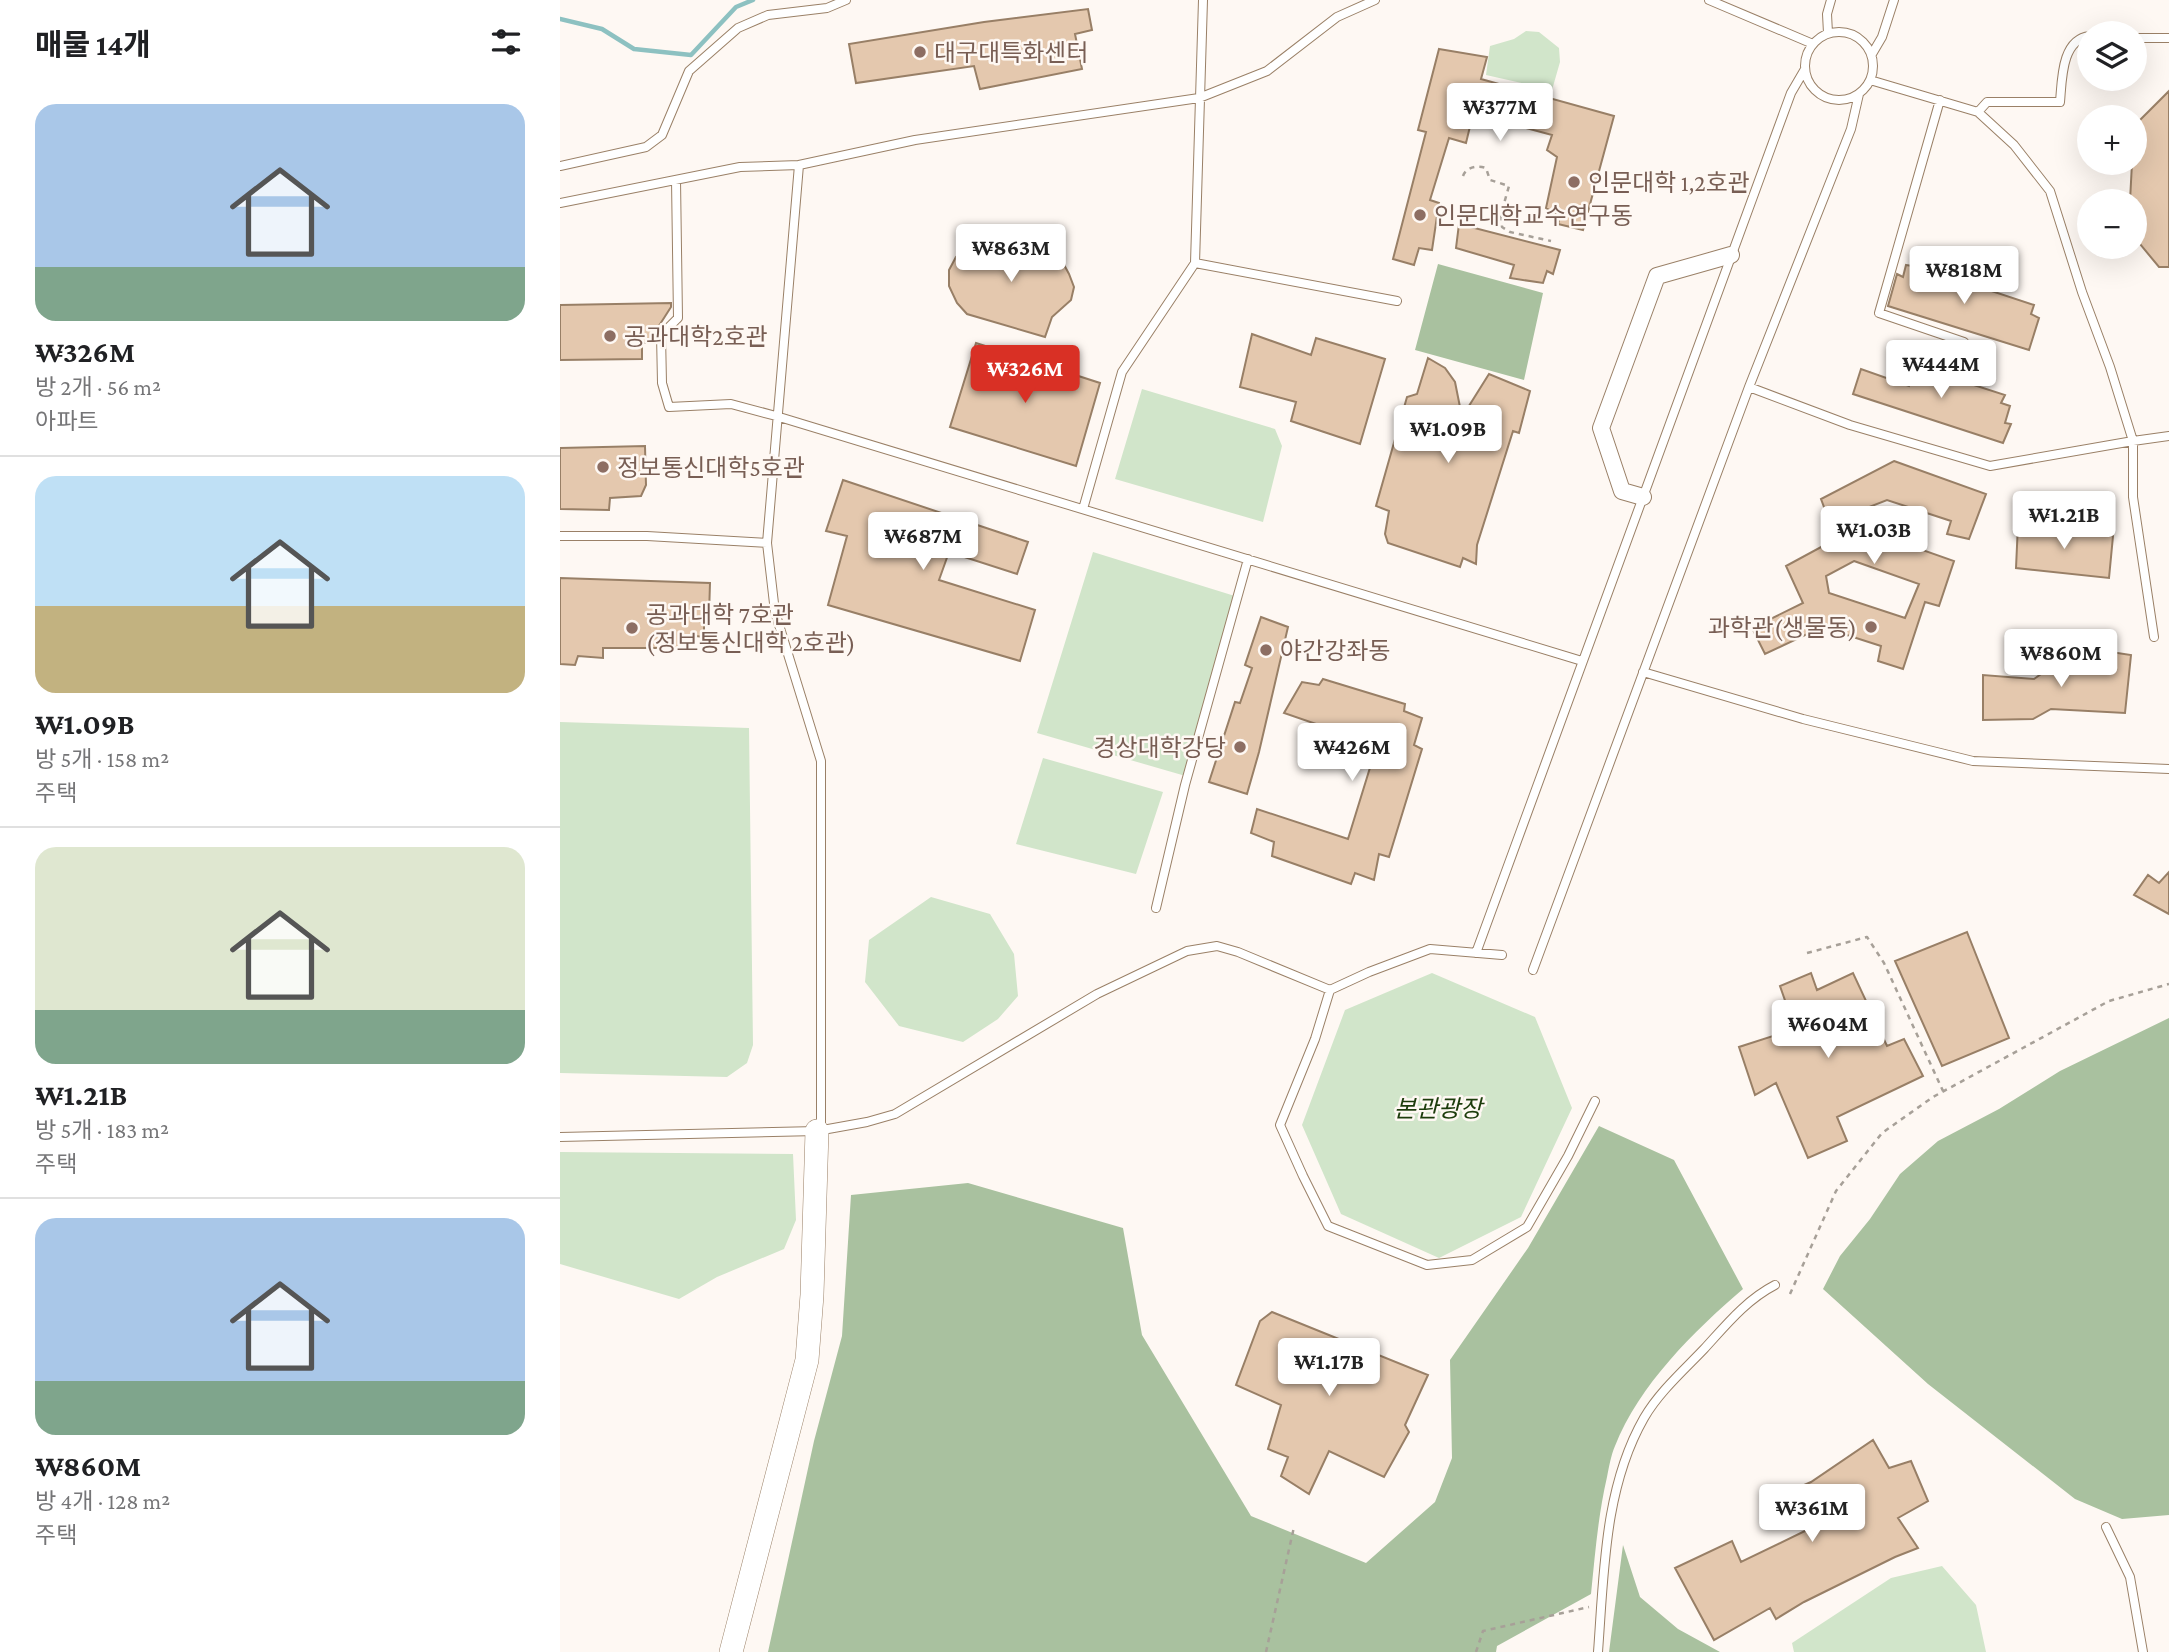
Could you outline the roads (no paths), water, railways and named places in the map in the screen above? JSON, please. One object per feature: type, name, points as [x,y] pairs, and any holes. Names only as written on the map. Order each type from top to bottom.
[{"type":"street","points":[[1643,496],[1622,491],[1601,428],[1657,276],[1731,255]]},
{"type":"street","points":[[731,1652],[807,1360],[819,1131]]},
{"type":"lane","points":[[560,166],[646,147],[662,135],[689,71],[738,28],[768,15],[827,8],[846,0]]},
{"type":"lane","points":[[1083,509],[1122,372],[1195,263],[1203,0]]},
{"type":"lane","points":[[560,203],[740,167],[799,166],[915,140],[1199,98],[1267,71],[1337,17],[1375,0]]},
{"type":"lane","points":[[1709,0],[1813,44]]},
{"type":"lane","points":[[1828,33],[1827,14],[1832,0]]},
{"type":"lane","points":[[1872,54],[1882,37],[1894,0]]},
{"type":"lane","points":[[1476,953],[1791,93],[1805,69],[1808,51],[1828,33],[1845,32],[1854,35],[1872,54],[1874,63],[1870,80],[1859,94],[1851,129],[1749,387],[1533,970]]},
{"type":"lane","points":[[2147,38],[2169,38]]},
{"type":"lane","points":[[1978,112],[1987,102],[2060,102],[2064,66],[2071,46],[2077,42]]},
{"type":"lane","points":[[1805,69],[1811,85],[1825,97],[1842,100],[1859,94]]},
{"type":"lane","points":[[1870,80],[1978,112],[2014,145],[2050,191],[2081,292],[2110,367],[2133,441],[2133,497],[2154,637]]},
{"type":"lane","points":[[1940,100],[1879,313],[1964,342]]},
{"type":"lane","points":[[799,166],[767,543],[775,612],[821,761],[819,1131]]},
{"type":"lane","points":[[676,180],[678,318],[661,335],[662,383],[669,407],[731,404],[776,416],[1583,661]]},
{"type":"lane","points":[[1195,263],[1397,301]]},
{"type":"lane","points":[[1749,387],[1850,425],[1990,466],[2169,436]]},
{"type":"lane","points":[[560,536],[647,536],[708,541],[754,540],[767,543]]},
{"type":"lane","points":[[1156,908],[1185,785],[1248,559]]},
{"type":"lane","points":[[1643,672],[1802,719],[1973,761],[2169,769]]},
{"type":"lane","points":[[560,1137],[819,1131],[895,1114],[1097,994],[1187,951],[1217,946],[1331,989],[1430,949],[1502,955]]},
{"type":"lane","points":[[1331,989],[1315,1039],[1280,1125],[1328,1226],[1427,1265],[1472,1260],[1527,1227],[1568,1156],[1595,1101]]},
{"type":"lane","points":[[1598,1652],[1607,1538],[1629,1448],[1646,1415],[1667,1388],[1754,1296],[1775,1285]]},
{"type":"lane","points":[[2106,1528],[2130,1577],[2143,1652]]},
{"type":"waterway","points":[[560,19],[602,29],[634,49],[691,55],[736,7],[753,0]]},
{"type":"place","name":"대구대특화센터","points":[[920,52]]},
{"type":"place","name":"인문대학 1,2호관","points":[[1574,182]]},
{"type":"place","name":"인문대학교수연구동","points":[[1420,215]]},
{"type":"place","name":"공과대학2호관","points":[[610,336]]},
{"type":"place","name":"정보통신대학5호관","points":[[603,467]]},
{"type":"place","name":"과학관(생물동)","points":[[1871,627]]},
{"type":"place","name":"공과대학 7호관 (정보통신대학 2호관)","points":[[632,628]]},
{"type":"place","name":"야간강좌동","points":[[1266,650]]},
{"type":"place","name":"경상대학강당","points":[[1240,747]]},
{"type":"park label","name":"본관광장","points":[[1438,1108]]}]
